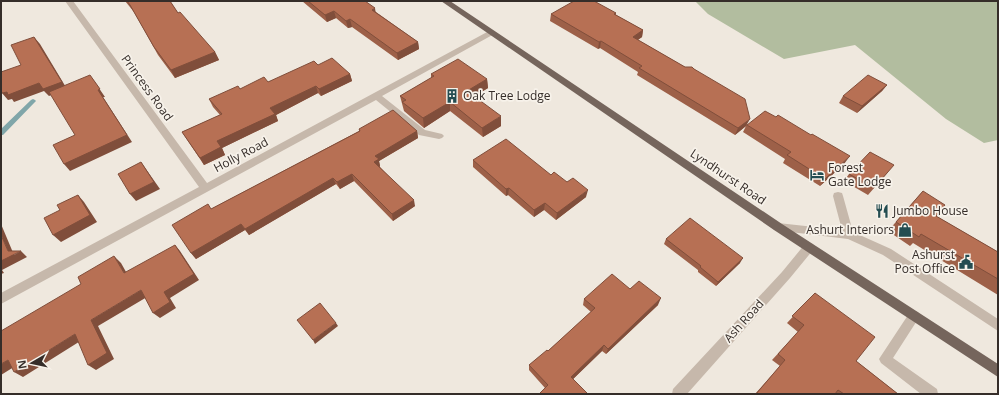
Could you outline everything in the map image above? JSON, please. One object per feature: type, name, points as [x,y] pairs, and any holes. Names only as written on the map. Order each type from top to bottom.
[{"type":"main road","name":"Lyndhurst Road","points":[[445,1],[778,227],[997,370]]},
{"type":"street","name":"Princess Road","points":[[69,1],[206,189]]},
{"type":"street","name":"Holly Road","points":[[1,299],[492,33]]},
{"type":"street","points":[[377,96],[422,133],[439,136]]},
{"type":"street","points":[[838,196],[849,235]]},
{"type":"street","points":[[778,227],[849,235],[887,252],[998,326]]},
{"type":"street","name":"Ash Road","points":[[678,394],[786,275],[809,247]]},
{"type":"street","points":[[914,316],[885,359],[932,394]]},
{"type":"green space","points":[[695,1],[998,1],[998,140],[984,143],[946,119],[855,45],[784,59],[708,14]]},
{"type":"building","points":[[127,1],[170,1],[178,13],[180,12],[215,52],[171,70],[154,47]]},
{"type":"building","points":[[308,1],[365,1],[375,8],[372,10],[418,42],[397,53],[350,19],[346,21],[334,11],[325,15]]},
{"type":"building","points":[[574,1],[594,1],[643,30],[633,37],[685,67],[692,67],[745,99],[750,119],[738,128],[639,68],[642,66],[601,41],[599,42],[551,14]]},
{"type":"building","points":[[34,37],[62,82],[43,89],[39,83],[8,95],[7,92],[2,93],[1,72],[21,65],[11,45]]},
{"type":"building","points":[[332,58],[350,74],[319,89],[316,86],[270,108],[275,114],[217,141],[221,147],[200,158],[182,132],[222,114],[209,99],[238,86],[240,89],[264,77],[268,82],[314,61],[318,65]]},
{"type":"building","points":[[458,59],[487,79],[467,91],[501,116],[482,128],[450,102],[423,118],[402,102],[406,100],[400,96],[434,76],[431,74]]},
{"type":"building","points":[[90,75],[127,135],[64,164],[53,145],[75,135],[49,92]]},
{"type":"building","points":[[868,75],[887,85],[862,106],[843,96]]},
{"type":"building","points":[[393,110],[417,131],[375,156],[379,159],[374,162],[414,200],[392,214],[352,174],[337,182],[333,178],[245,229],[241,224],[191,253],[172,225],[208,204],[211,209],[360,131],[359,129]]},
{"type":"building","points":[[765,111],[776,117],[778,115],[850,156],[825,179],[787,155],[791,152],[747,125]]},
{"type":"building","points":[[506,139],[551,175],[554,172],[567,182],[573,178],[588,190],[557,213],[545,203],[534,210],[509,188],[506,189],[473,160]]},
{"type":"building","points":[[870,152],[894,165],[874,188],[849,174]]},
{"type":"building","points":[[141,162],[154,182],[130,194],[118,174]]},
{"type":"building","points":[[923,191],[945,205],[936,216],[998,252],[998,279],[921,234],[919,237],[896,222]]},
{"type":"building","points":[[78,195],[90,215],[53,235],[44,218],[60,210],[57,205]]},
{"type":"building","points":[[690,218],[743,258],[718,282],[700,267],[701,266],[666,239]]},
{"type":"building","points":[[1,235],[8,251],[21,251],[1,261]]},
{"type":"building","points":[[175,245],[194,274],[164,292],[170,302],[153,313],[141,290],[91,320],[107,353],[88,365],[75,334],[14,372],[8,360],[1,364],[1,331],[81,284],[78,277],[114,256],[124,273]]},
{"type":"building","points":[[612,274],[630,289],[639,281],[661,298],[608,349],[604,345],[571,377],[588,394],[539,394],[548,385],[529,365],[547,350],[548,351],[595,308],[584,299]]},
{"type":"building","points":[[815,293],[875,337],[856,361],[898,394],[844,394],[838,390],[835,394],[756,394],[785,360],[778,354],[804,325],[792,316]]},
{"type":"building","points":[[320,303],[336,323],[313,340],[297,320]]},
{"type":"waterway","points":[[1,133],[33,101]]},
{"type":"place","name":"Oak Tree Lodge","points":[[452,96]]},
{"type":"place","name":"Forest Gate Lodge","points":[[817,175]]},
{"type":"place","name":"Jumbo House","points":[[882,211]]},
{"type":"place","name":"Ashurt Interiors","points":[[905,230]]},
{"type":"place","name":"Ashurst Post Office","points":[[966,262]]}]
